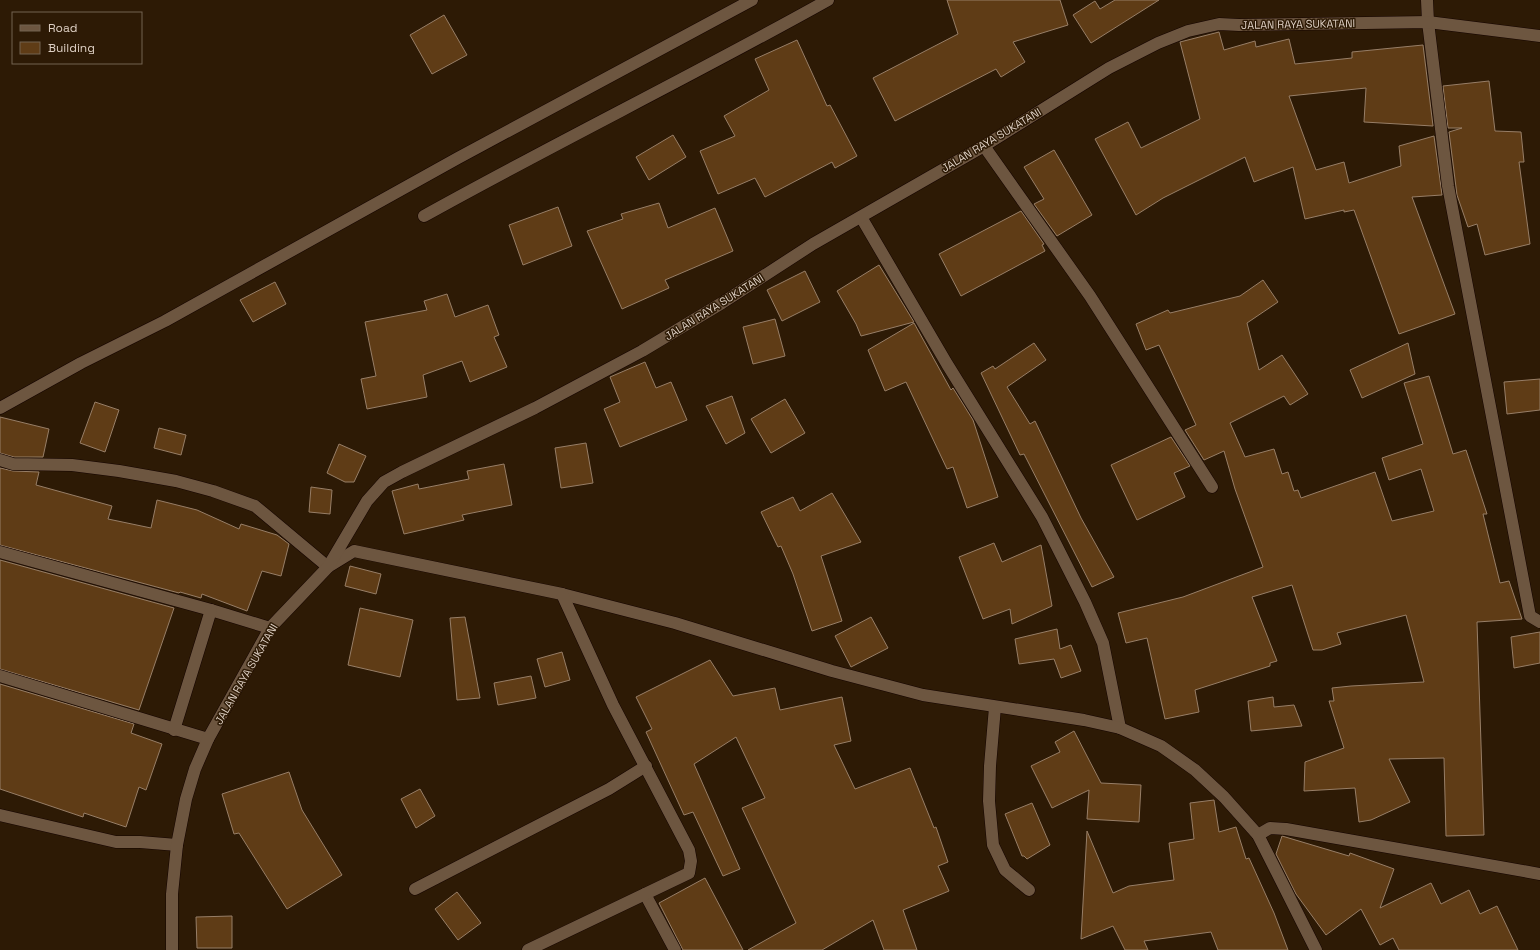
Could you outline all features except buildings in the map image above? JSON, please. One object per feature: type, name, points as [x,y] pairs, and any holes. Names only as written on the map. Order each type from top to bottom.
[{"type":"street","points":[[0,408],[81,363],[165,320],[451,161],[752,0]]},
{"type":"street","points":[[424,216],[501,174],[752,43],[828,0]]},
{"type":"street","points":[[1427,0],[1428,22],[1448,186],[1530,616],[1540,622]]},
{"type":"street","name":"JALAN RAYA SUKATANI","points":[[172,950],[172,894],[177,845],[186,800],[195,769],[208,739],[270,628],[328,567],[367,501],[384,482],[535,408],[642,351],[722,303],[813,244],[984,146],[1109,68],[1158,43],[1188,31],[1219,24],[1428,22],[1540,36]]},
{"type":"street","points":[[984,146],[1090,296],[1212,487]]},
{"type":"street","points":[[861,217],[947,364],[1042,517],[1085,602],[1103,643],[1120,728]]},
{"type":"street","points":[[0,460],[13,464],[72,465],[118,471],[176,481],[213,491],[255,506],[328,567],[354,551],[562,594],[675,623],[832,671],[923,695],[1084,720],[1120,728],[1161,746],[1195,770],[1224,797],[1258,835],[1316,950]]},
{"type":"street","points":[[0,552],[211,610],[270,628]]},
{"type":"street","points":[[528,950],[690,873],[691,861],[689,850],[613,705],[562,594]]},
{"type":"street","points":[[174,730],[211,610]]},
{"type":"street","points":[[0,676],[174,730],[208,739]]},
{"type":"street","points":[[995,707],[990,766],[989,801],[992,846],[1005,870],[1029,890]]},
{"type":"street","points":[[415,889],[609,789],[646,766]]},
{"type":"street","points":[[0,815],[116,842],[177,845]]},
{"type":"street","points":[[1258,835],[1270,828],[1286,829],[1540,874]]},
{"type":"street","points":[[645,894],[675,950]]}]
